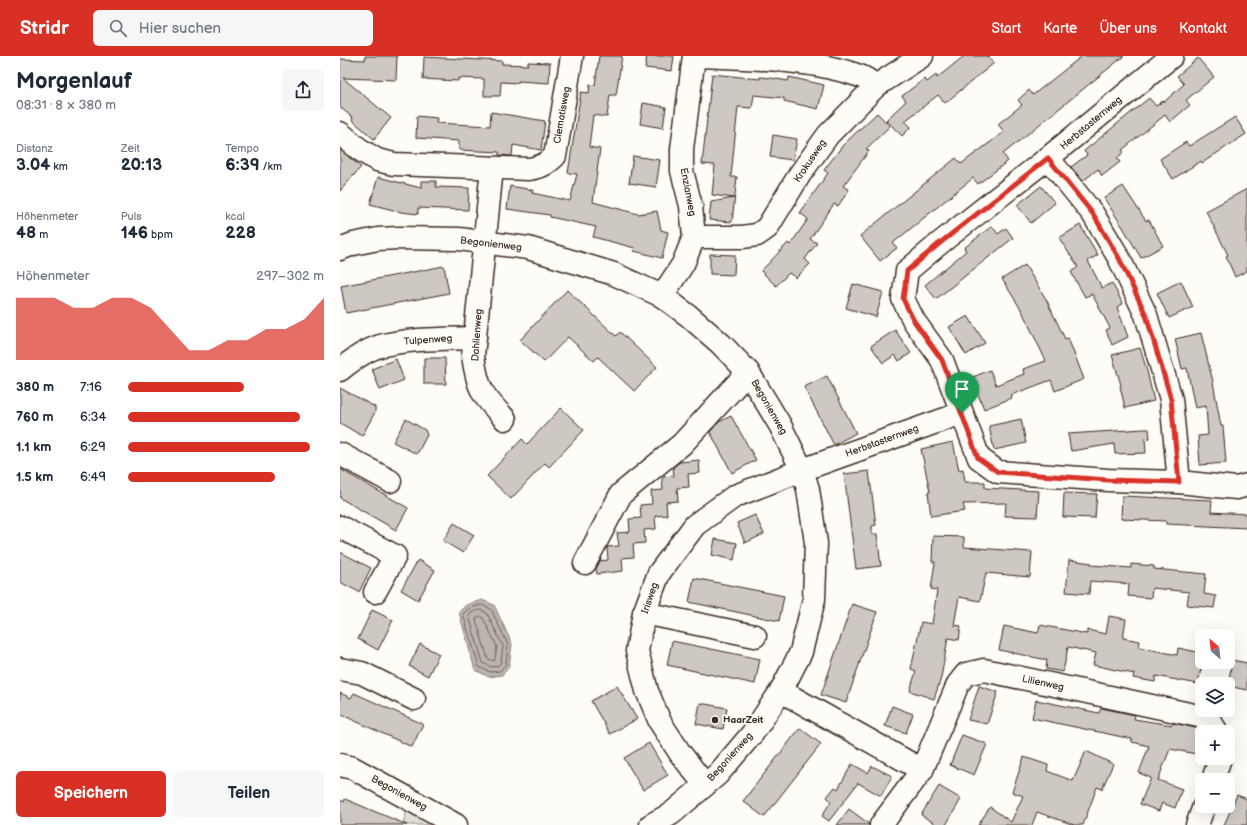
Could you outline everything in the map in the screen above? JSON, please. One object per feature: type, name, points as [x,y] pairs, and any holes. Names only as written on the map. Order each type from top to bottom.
[{"type":"street","name":"Clematisweg","points":[[340,133],[377,160],[394,164],[529,170],[541,167],[555,156],[572,56]]},
{"type":"street","name":"Enzianweg","points":[[662,296],[683,264],[694,237],[691,206],[682,171],[682,149],[694,56]]},
{"type":"street","points":[[700,56],[789,61],[862,76],[876,86]]},
{"type":"street","name":"Krokusweg","points":[[694,237],[742,237],[757,235],[767,228],[800,174],[828,135],[876,86],[922,56]]},
{"type":"street","name":"Herbstasternweg","points":[[1172,56],[907,271],[903,299],[914,321],[942,360],[978,458],[998,472],[1108,480],[1179,482],[1237,488],[1247,486]]},
{"type":"street","points":[[1048,158],[1093,214],[1119,258],[1146,315],[1171,399],[1179,482]]},
{"type":"street","points":[[484,242],[492,168]]},
{"type":"street","name":"Begonienweg","points":[[340,249],[364,241],[385,238],[459,239],[528,248],[614,274],[662,296],[689,316],[721,344],[748,372],[780,425],[802,470],[808,489],[816,543],[814,599],[801,652],[781,691],[752,734],[718,774],[671,814],[651,825]]},
{"type":"street","name":"Dahlienweg","points":[[484,242],[473,356],[478,383],[487,400],[505,419]]},
{"type":"street","name":"Tulpenweg","points":[[340,370],[352,360],[378,347],[411,340],[475,338]]},
{"type":"street","points":[[584,563],[621,494],[682,444],[748,372]]},
{"type":"street","name":"Herbstasternweg","points":[[802,470],[962,413]]},
{"type":"street","points":[[340,454],[390,481]]},
{"type":"street","name":"Irisweg","points":[[705,785],[680,753],[660,722],[647,691],[637,651],[644,613],[659,573],[695,525],[735,496],[802,470]]},
{"type":"street","points":[[340,527],[395,556],[375,592]]},
{"type":"street","points":[[644,613],[755,636]]},
{"type":"street","points":[[340,669],[362,673],[414,699]]},
{"type":"street","name":"Lilienweg","points":[[881,825],[922,770],[958,684],[966,674],[984,670],[1208,718],[1212,725]]},
{"type":"street","points":[[781,691],[922,770]]},
{"type":"street","name":"Begonienweg","points":[[340,765],[353,768],[456,825]]},
{"type":"street","points":[[1197,825],[1201,813]]},
{"type":"shaded area","points":[[411,800],[456,825],[402,825]]},
{"type":"water","points":[[482,600],[494,605],[512,644],[509,667],[502,675],[489,677],[475,670],[459,612],[466,605]]},
{"type":"building","points":[[365,56],[397,56],[396,80],[343,78],[391,118],[374,139],[352,120],[353,118],[340,107],[340,59],[365,60]]},
{"type":"building","points":[[599,56],[622,56],[616,95],[610,95],[607,117],[593,115],[589,147],[600,149],[593,202],[638,214],[657,211],[661,230],[668,232],[662,258],[634,251],[635,248],[593,237],[596,227],[550,217],[550,215],[507,209],[510,186],[533,190],[532,193],[570,201],[577,174],[568,173],[581,92],[589,93],[590,84],[595,85]]},
{"type":"building","points":[[647,56],[674,56],[672,71],[645,68]]},
{"type":"building","points":[[964,56],[988,56],[994,63],[945,103],[938,95],[905,121],[911,127],[902,136],[886,120],[906,101],[902,96],[924,79],[927,82],[936,75],[937,78]]},
{"type":"building","points":[[1082,56],[1124,56],[1003,154],[1008,161],[978,184],[973,178],[893,243],[897,248],[880,261],[860,236],[956,158],[961,164],[1004,132],[998,124],[1022,105],[1018,100],[1029,90],[1033,95]]},
{"type":"building","points":[[424,57],[502,61],[502,64],[528,65],[528,62],[550,63],[549,83],[518,81],[518,83],[501,82],[500,96],[484,96],[484,79],[458,78],[458,81],[423,79]]},
{"type":"building","points":[[1198,58],[1214,77],[1186,100],[1190,105],[1170,122],[1165,115],[1122,150],[1124,152],[1117,158],[1120,162],[1102,176],[1098,169],[1083,181],[1071,167],[1087,155],[1084,151],[1149,98],[1156,106],[1163,101],[1164,102],[1184,84],[1177,76]]},
{"type":"building","points":[[712,74],[760,79],[760,77],[771,78],[788,81],[789,77],[824,85],[818,109],[784,101],[784,98],[754,95],[752,108],[738,107],[731,177],[737,177],[732,222],[709,220],[711,202],[734,198],[712,195],[715,165],[702,164]]},
{"type":"building","points":[[643,103],[666,107],[663,128],[640,124]]},
{"type":"building","points":[[491,112],[545,121],[541,150],[513,145],[512,156],[499,155],[499,152],[459,150],[459,141],[416,138],[417,116],[437,118],[436,123],[490,126]]},
{"type":"building","points":[[877,113],[890,126],[866,149],[869,151],[843,186],[849,190],[838,206],[834,204],[810,239],[817,243],[805,259],[810,264],[796,278],[789,273],[776,286],[761,271],[788,243],[790,245],[808,219],[800,213],[828,173],[824,170],[843,145]]},
{"type":"building","points":[[1235,117],[1246,134],[1202,163],[1201,161],[1173,179],[1160,159],[1186,142],[1189,146]]},
{"type":"building","points":[[773,135],[797,139],[793,160],[770,157]]},
{"type":"building","points":[[340,150],[361,167],[340,191]]},
{"type":"building","points":[[633,156],[660,160],[656,187],[629,183]]},
{"type":"building","points":[[378,177],[421,188],[421,181],[436,181],[436,187],[469,188],[468,210],[418,208],[418,214],[401,212],[370,204]]},
{"type":"building","points":[[1041,186],[1055,203],[1031,223],[1017,205]]},
{"type":"building","points":[[1123,186],[1146,221],[1149,220],[1163,246],[1141,258],[1104,198]]},
{"type":"building","points":[[1247,189],[1247,271],[1235,277],[1226,256],[1228,255],[1206,211]]},
{"type":"building","points":[[1080,225],[1098,255],[1088,261],[1102,288],[1112,283],[1123,304],[1117,307],[1128,337],[1112,345],[1106,330],[1110,328],[1092,294],[1085,297],[1071,272],[1078,267],[1059,238]]},
{"type":"building","points":[[992,226],[998,234],[1006,228],[1013,238],[936,299],[925,285],[966,251],[964,248]]},
{"type":"building","points":[[710,254],[735,255],[734,275],[710,274]]},
{"type":"building","points":[[1025,265],[1046,299],[1065,339],[1068,338],[1084,379],[1055,391],[1051,380],[1011,395],[1012,398],[984,409],[973,382],[973,377],[990,370],[996,385],[1024,374],[1023,369],[1046,361],[1022,311],[1002,279]]},
{"type":"building","points":[[444,266],[449,293],[346,313],[341,286]]},
{"type":"building","points":[[1181,281],[1193,307],[1169,318],[1157,293]]},
{"type":"building","points":[[853,284],[883,292],[876,317],[846,308]]},
{"type":"building","points":[[567,290],[616,336],[620,332],[657,367],[634,391],[598,357],[594,361],[568,337],[544,362],[520,340]]},
{"type":"building","points":[[968,316],[985,343],[966,355],[949,327]]},
{"type":"building","points":[[895,330],[911,353],[899,361],[895,355],[883,363],[871,346]]},
{"type":"building","points":[[1201,333],[1213,382],[1221,426],[1223,426],[1226,463],[1200,465],[1198,436],[1208,435],[1206,406],[1195,408],[1187,368],[1182,369],[1175,339]]},
{"type":"building","points":[[1140,348],[1154,401],[1125,408],[1121,385],[1112,355]]},
{"type":"building","points":[[424,358],[445,358],[446,384],[424,384]]},
{"type":"building","points":[[396,359],[404,380],[380,390],[372,369]]},
{"type":"building","points":[[827,376],[856,433],[834,445],[804,387]]},
{"type":"building","points":[[340,388],[375,407],[375,412],[362,436],[340,423]]},
{"type":"building","points":[[561,408],[584,430],[549,467],[545,463],[511,499],[487,476],[522,439],[527,444]]},
{"type":"building","points":[[731,416],[756,460],[732,473],[710,432],[719,422]]},
{"type":"building","points":[[406,419],[425,430],[427,435],[417,454],[393,442]]},
{"type":"building","points":[[1021,419],[1026,443],[994,450],[989,426]]},
{"type":"building","points":[[1149,429],[1150,438],[1145,439],[1146,453],[1115,454],[1114,444],[1071,451],[1068,434]]},
{"type":"building","points":[[953,442],[959,470],[963,469],[965,482],[985,482],[985,488],[1039,491],[1037,517],[1005,516],[1006,503],[963,504],[965,511],[931,516],[928,492],[930,492],[921,449]]},
{"type":"building","points":[[699,460],[700,473],[688,474],[689,487],[677,488],[678,501],[666,502],[667,515],[655,516],[656,529],[644,530],[645,543],[633,544],[634,557],[622,558],[623,571],[597,574],[596,569],[600,561],[608,560],[607,547],[619,546],[617,533],[630,532],[629,519],[641,518],[640,505],[652,504],[651,491],[663,490],[662,477],[674,476],[673,467],[680,462]]},
{"type":"building","points":[[340,469],[408,508],[396,530],[340,498]]},
{"type":"building","points":[[869,471],[876,525],[872,526],[872,534],[877,534],[881,566],[856,569],[844,474]]},
{"type":"building","points":[[1064,493],[1097,494],[1095,518],[1063,517]]},
{"type":"building","points":[[1122,496],[1212,500],[1211,512],[1247,514],[1247,528],[1166,524],[1166,521],[1121,519]]},
{"type":"building","points":[[755,515],[764,534],[745,543],[737,523]]},
{"type":"building","points":[[454,523],[474,535],[463,553],[443,541]]},
{"type":"building","points":[[933,536],[964,537],[964,547],[1032,552],[1030,577],[986,573],[980,601],[959,597],[954,625],[961,626],[959,640],[948,638],[941,678],[934,699],[910,691],[916,671],[911,669],[921,622],[932,624],[937,590],[931,589],[935,562],[932,562]]},
{"type":"building","points":[[715,539],[737,543],[734,560],[712,555]]},
{"type":"building","points":[[340,552],[371,568],[359,592],[340,582]]},
{"type":"building","points":[[418,560],[435,570],[418,600],[401,590]]},
{"type":"building","points":[[1069,560],[1092,563],[1091,565],[1131,568],[1131,564],[1154,566],[1154,569],[1206,574],[1204,594],[1216,596],[1214,608],[1187,605],[1189,592],[1152,588],[1151,598],[1128,596],[1129,584],[1090,581],[1089,594],[1066,592]]},
{"type":"building","points":[[694,578],[784,596],[779,621],[689,602]]},
{"type":"building","points":[[852,604],[877,612],[846,703],[821,695]]},
{"type":"building","points":[[372,610],[393,620],[378,650],[358,639]]},
{"type":"building","points":[[1109,616],[1126,619],[1123,638],[1140,641],[1139,647],[1177,655],[1178,648],[1195,652],[1195,669],[1201,669],[1199,677],[1195,677],[1195,683],[1156,676],[1155,682],[1133,678],[1134,674],[1093,665],[1096,653],[1068,647],[1063,672],[1046,669],[1047,660],[999,650],[1004,626],[1038,633],[1040,625],[1087,634],[1087,630],[1106,634]]},
{"type":"building","points":[[672,641],[760,659],[755,684],[667,665]]},
{"type":"building","points":[[420,644],[439,654],[428,676],[409,666]]},
{"type":"building","points":[[1235,661],[1247,663],[1247,690],[1235,687],[1235,677],[1229,677],[1231,669],[1235,669]]},
{"type":"building","points":[[617,686],[637,719],[610,734],[591,701]]},
{"type":"building","points":[[979,686],[998,692],[987,724],[968,720]]},
{"type":"building","points":[[340,693],[351,698],[354,693],[423,724],[412,747],[340,714]]},
{"type":"building","points":[[1036,700],[1099,713],[1101,708],[1135,715],[1134,719],[1172,725],[1173,723],[1195,728],[1195,754],[1170,749],[1158,780],[1182,789],[1175,808],[1162,803],[1159,811],[1140,804],[1151,778],[1139,773],[1149,746],[1132,742],[1132,739],[1032,718]]},
{"type":"building","points":[[700,703],[727,708],[723,729],[696,724]]},
{"type":"building","points":[[892,706],[913,714],[906,733],[885,726]]},
{"type":"building","points":[[800,728],[821,744],[764,817],[743,801]]},
{"type":"building","points":[[962,735],[987,744],[974,775],[950,765]]},
{"type":"building","points":[[649,743],[668,775],[643,790],[624,758]]},
{"type":"building","points":[[1086,751],[1113,764],[1102,789],[1097,787],[1083,825],[1074,825],[1037,812],[1032,825],[978,825],[990,807],[1011,822],[1023,796],[1012,792],[1024,757],[1048,765],[1047,771],[1073,781]]},
{"type":"building","points":[[852,764],[868,773],[872,766],[892,776],[881,796],[858,783],[829,821],[822,816],[831,801],[827,797],[835,787],[838,789]]},
{"type":"building","points":[[939,786],[961,799],[946,825],[937,825],[921,815]]},
{"type":"building","points":[[1237,795],[1247,799],[1247,825],[1224,825],[1229,813],[1235,813],[1235,800]]},
{"type":"building","points":[[345,799],[407,825],[340,825],[340,800],[344,802]]},
{"type":"building","points":[[849,809],[869,824],[869,825],[837,825]]},
{"type":"place","name":"HaarZeit","points":[[715,720]]},
{"type":"route","points":[[1048,158],[1093,214],[1119,258],[1146,315],[1171,399],[1179,482],[1108,480],[998,472],[978,458],[962,413],[942,360],[914,321],[903,299],[907,271],[940,243],[1048,158]]}]
